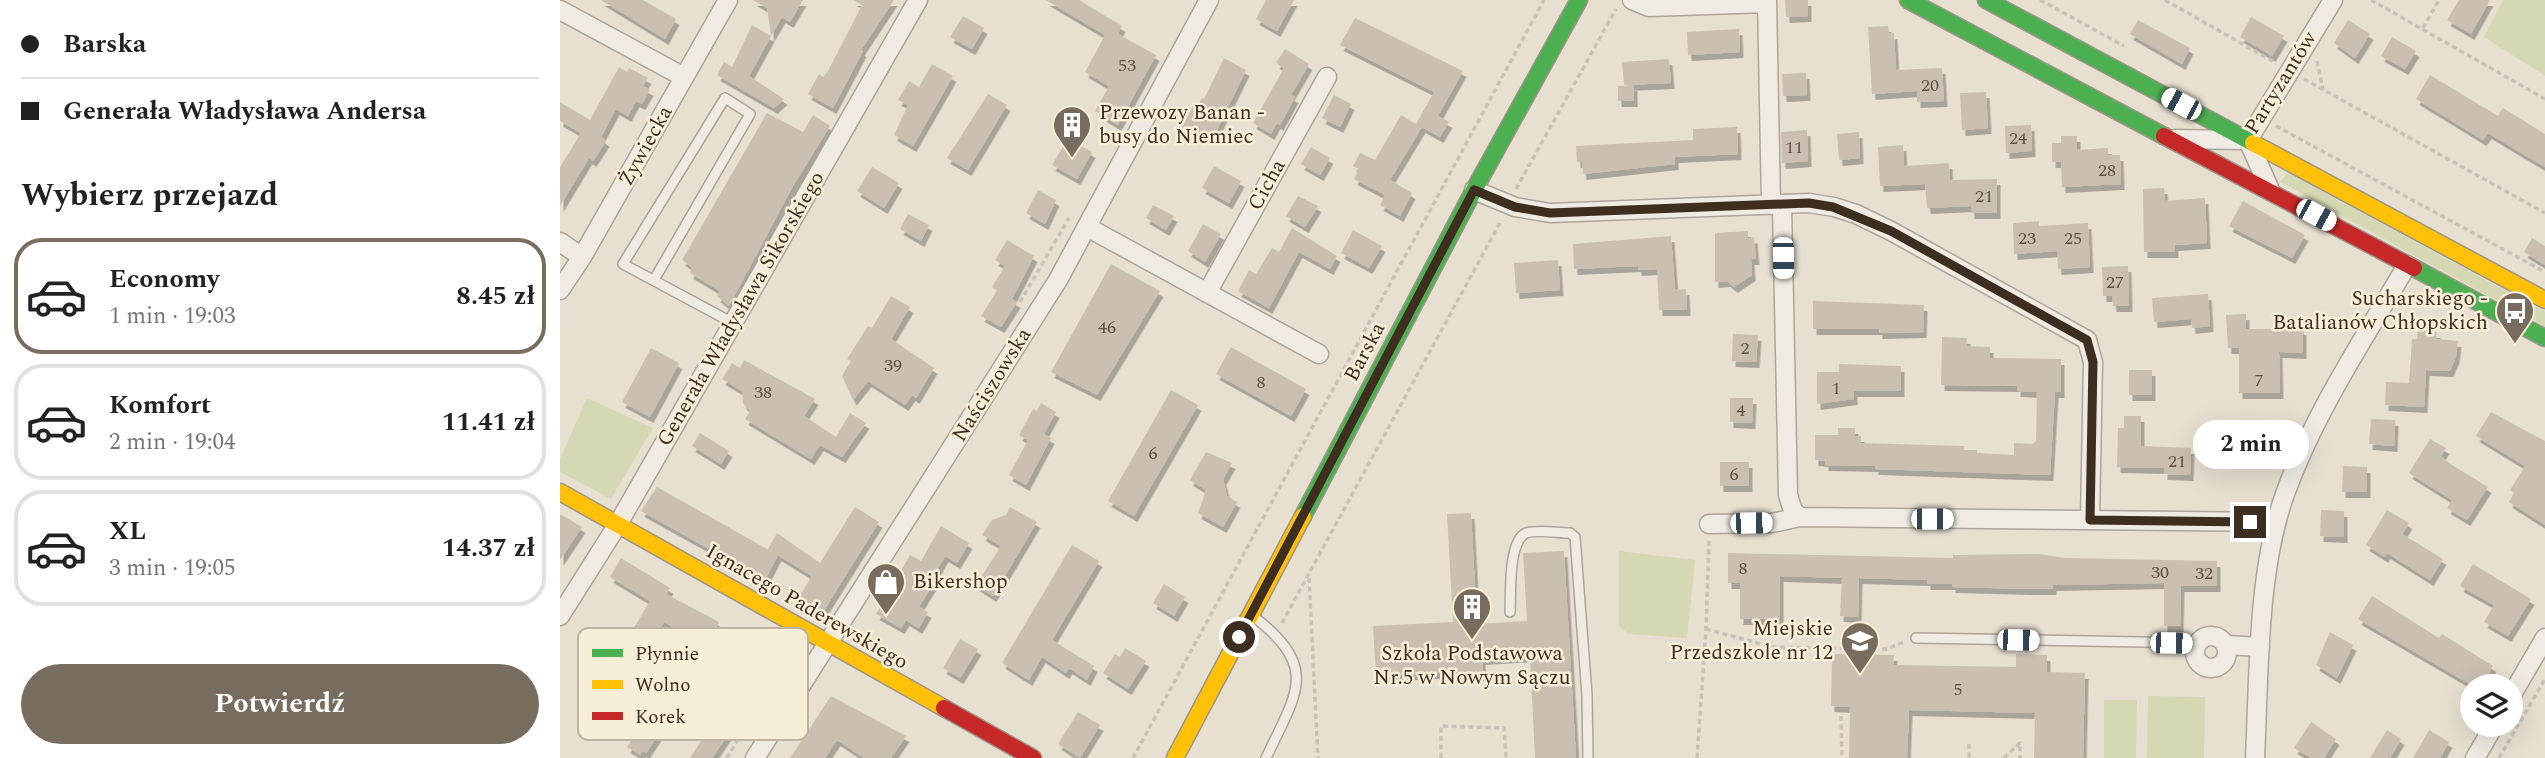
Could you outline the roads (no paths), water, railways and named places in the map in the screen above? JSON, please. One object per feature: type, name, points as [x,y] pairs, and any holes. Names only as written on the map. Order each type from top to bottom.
[{"type":"street","name":"Żywiecka","points":[[560,289],[582,257],[728,0]]},
{"type":"street","name":"Generała Władysława Sikorskiego","points":[[560,616],[618,524],[918,0]]},
{"type":"street","name":"Naściszowska","points":[[808,675],[1058,280],[1209,0]]},
{"type":"street","name":"Barska","points":[[1175,758],[1474,190],[1579,0]]},
{"type":"street","points":[[1632,0],[1649,7],[1767,1],[1787,495],[1793,511],[1800,517]]},
{"type":"street","points":[[1908,0],[2545,338]]},
{"type":"street","points":[[1986,0],[2545,300]]},
{"type":"street","name":"Partyzantów","points":[[2174,139],[2248,140],[2333,0]]},
{"type":"street","points":[[560,10],[684,77]]},
{"type":"street","name":"Cicha","points":[[1207,293],[1327,77]]},
{"type":"street","points":[[2248,140],[2270,190]]},
{"type":"street","points":[[1474,190],[1508,205],[1550,213],[1809,203],[1856,214],[2087,340],[2093,362],[2090,520]]},
{"type":"street","points":[[1087,226],[1319,354]]},
{"type":"street","points":[[560,242],[582,257]]},
{"type":"street","points":[[2255,758],[2260,647],[2276,522],[2304,450],[2407,265]]},
{"type":"street","name":"Ignacego Paderewskiego","points":[[560,492],[800,628]]},
{"type":"street","points":[[1709,524],[1772,523],[1800,517],[2276,522]]},
{"type":"street","name":"Ignacego Paderewskiego","points":[[808,633],[1033,758]]},
{"type":"street","points":[[2227,645],[2225,662],[2210,668],[2196,659],[2197,643],[2205,636],[2215,636],[2227,645],[2260,647]]},
{"type":"street","points":[[2523,676],[2545,638]]},
{"type":"street","name":"Barska","points":[[1192,726],[1193,758]]},
{"type":"street","points":[[2475,758],[2487,737]]},
{"type":"street","name":"Naściszowska","points":[[755,758],[767,740]]},
{"type":"lane","points":[[654,280],[751,114],[725,98],[623,264],[733,323]]},
{"type":"lane","points":[[1510,612],[1514,553],[1521,536],[1529,532],[1570,533],[1575,537],[1587,695],[1588,758]]},
{"type":"lane","points":[[1250,614],[1276,634],[1294,664],[1297,692],[1266,758]]},
{"type":"lane","points":[[1916,638],[2197,643]]},
{"type":"place","name":"Przewozy Banan - busy do Niemiec","points":[[1072,159]]},
{"type":"place","name":"Sucharskiego - Batalianów Chłopskich","points":[[2515,345]]},
{"type":"place","name":"Bikershop","points":[[886,616]]},
{"type":"place","name":"Szkoła Podstawowa Nr.5 w Nowym Sączu","points":[[1472,641]]},
{"type":"place","name":"Miejskie Przedszkole nr 12","points":[[1860,675]]}]
